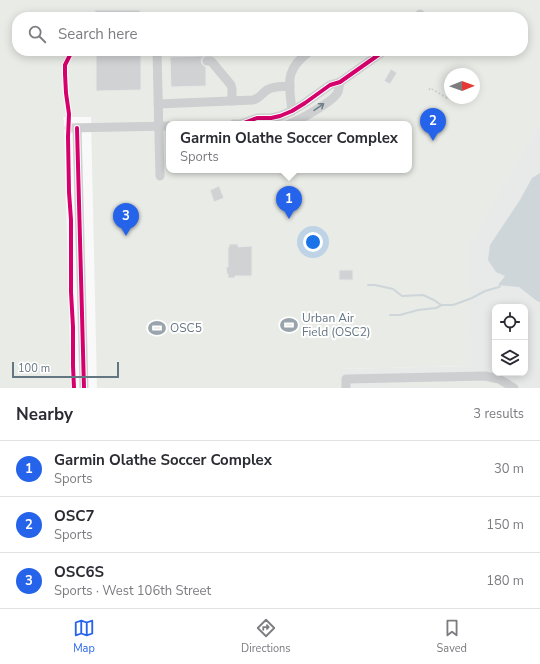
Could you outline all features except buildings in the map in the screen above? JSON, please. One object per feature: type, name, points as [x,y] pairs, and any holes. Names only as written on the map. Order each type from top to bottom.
[{"type":"street","points":[[157,56],[160,176]]},
{"type":"street","points":[[292,111],[290,76],[294,65],[304,56]]},
{"type":"street","points":[[249,121],[257,118],[271,118],[280,116],[292,111],[330,85],[340,82],[377,56]]},
{"type":"street","points":[[207,61],[211,61],[231,85],[232,101]]},
{"type":"street","points":[[295,121],[306,116],[331,99],[338,92],[340,82]]},
{"type":"street","points":[[158,104],[254,100],[258,99],[268,89],[290,86]]},
{"type":"street","points":[[84,388],[73,128],[166,126]]},
{"type":"street","points":[[346,388],[346,379],[485,376],[499,379],[514,388]]},
{"type":"path","points":[[429,90],[430,88],[444,96]]},
{"type":"shaded area","points":[[0,0],[540,0],[540,123],[469,248],[471,366],[340,369],[340,388],[97,388],[91,117],[63,117],[71,388],[0,388]]},
{"type":"shaded area","points":[[540,123],[540,388],[340,388],[340,369],[471,366],[468,247]]},
{"type":"shaded area","points":[[540,173],[540,302],[519,287],[498,285],[505,276],[496,272],[488,260],[490,245],[520,200],[532,178]]},
{"type":"shaded area","points":[[486,380],[498,383],[506,388],[434,388],[433,386],[390,386],[390,382]]},
{"type":"waterway","points":[[368,285],[393,289],[402,296],[423,295],[441,305]]},
{"type":"waterway","points":[[390,315],[400,315],[418,310],[436,308],[442,305],[453,305],[500,286]]},
{"type":"cycle path","points":[[70,56],[65,65],[65,74],[69,114],[69,192],[71,220],[71,292],[74,388]]},
{"type":"cycle path","points":[[249,121],[257,118],[271,118],[280,116],[292,111],[330,85],[340,82],[377,56]]},
{"type":"cycle path","points":[[77,128],[84,388]]},
{"type":"place","name":"OSC7","points":[[433,141]]},
{"type":"place","name":"Garmin Olathe Soccer Complex","points":[[289,219]]},
{"type":"place","name":"OSC6S","points":[[126,236]]},
{"type":"place","name":"Urban Air Field (OSC2)","points":[[289,325]]},
{"type":"place","name":"OSC5","points":[[157,328]]}]
